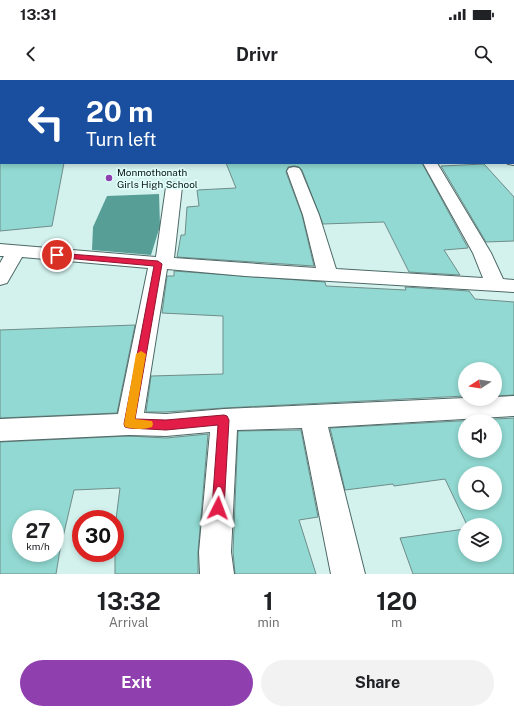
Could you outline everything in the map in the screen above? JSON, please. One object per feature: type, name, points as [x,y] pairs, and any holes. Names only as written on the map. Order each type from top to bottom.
[{"type":"street","points":[[431,164],[482,253],[505,285]]},
{"type":"street","points":[[294,172],[311,215],[328,275]]},
{"type":"street","points":[[129,424],[161,264],[174,187]]},
{"type":"street","points":[[0,279],[8,251],[161,264],[505,285]]},
{"type":"street","points":[[0,430],[129,424],[166,425],[224,420],[313,417],[514,406]]},
{"type":"street","points":[[313,417],[348,574]]},
{"type":"street","points":[[217,574],[215,552],[224,420]]},
{"type":"water","points":[[159,194],[160,226],[151,255],[92,250],[93,227],[107,196]]},
{"type":"building","points":[[0,164],[64,164],[52,226],[0,231]]},
{"type":"building","points":[[226,164],[423,164],[468,248],[444,250],[460,275],[409,272],[384,222],[323,224],[302,170],[299,167],[294,166],[288,167],[286,172],[302,215],[314,266],[177,257],[181,235],[185,235],[187,207],[199,206],[197,190],[236,188]]},
{"type":"building","points":[[484,164],[514,197],[514,241],[486,242],[441,166]]},
{"type":"building","points":[[174,271],[325,282],[326,286],[406,290],[405,287],[469,291],[475,299],[514,302],[514,395],[502,396],[502,362],[458,362],[458,396],[146,412],[151,376],[223,374],[223,316],[162,313],[167,276],[174,276]]},
{"type":"building","points":[[135,325],[117,413],[0,418],[0,330]]},
{"type":"building","points":[[514,418],[514,574],[413,574],[400,538],[458,530],[458,562],[502,562],[502,518],[464,518],[460,510],[502,510],[502,466],[458,466],[458,506],[445,479],[394,486],[393,484],[345,490],[330,428],[458,421],[458,458],[502,458],[502,419]]},
{"type":"building","points":[[301,430],[318,517],[299,520],[316,574],[235,574],[233,552],[238,431]]},
{"type":"building","points":[[208,434],[198,552],[198,574],[115,574],[115,562],[124,562],[124,510],[117,510],[120,488],[74,490],[64,533],[64,510],[12,510],[12,562],[58,562],[56,574],[0,574],[0,442],[129,436],[166,438]]},
{"type":"slow traffic","points":[[141,354],[129,424],[148,424]]},
{"type":"place","name":"Monmothonath Girls High School","points":[[109,178]]},
{"type":"route","points":[[57,255],[158,264],[129,424],[166,425],[224,420],[218,508]]}]
